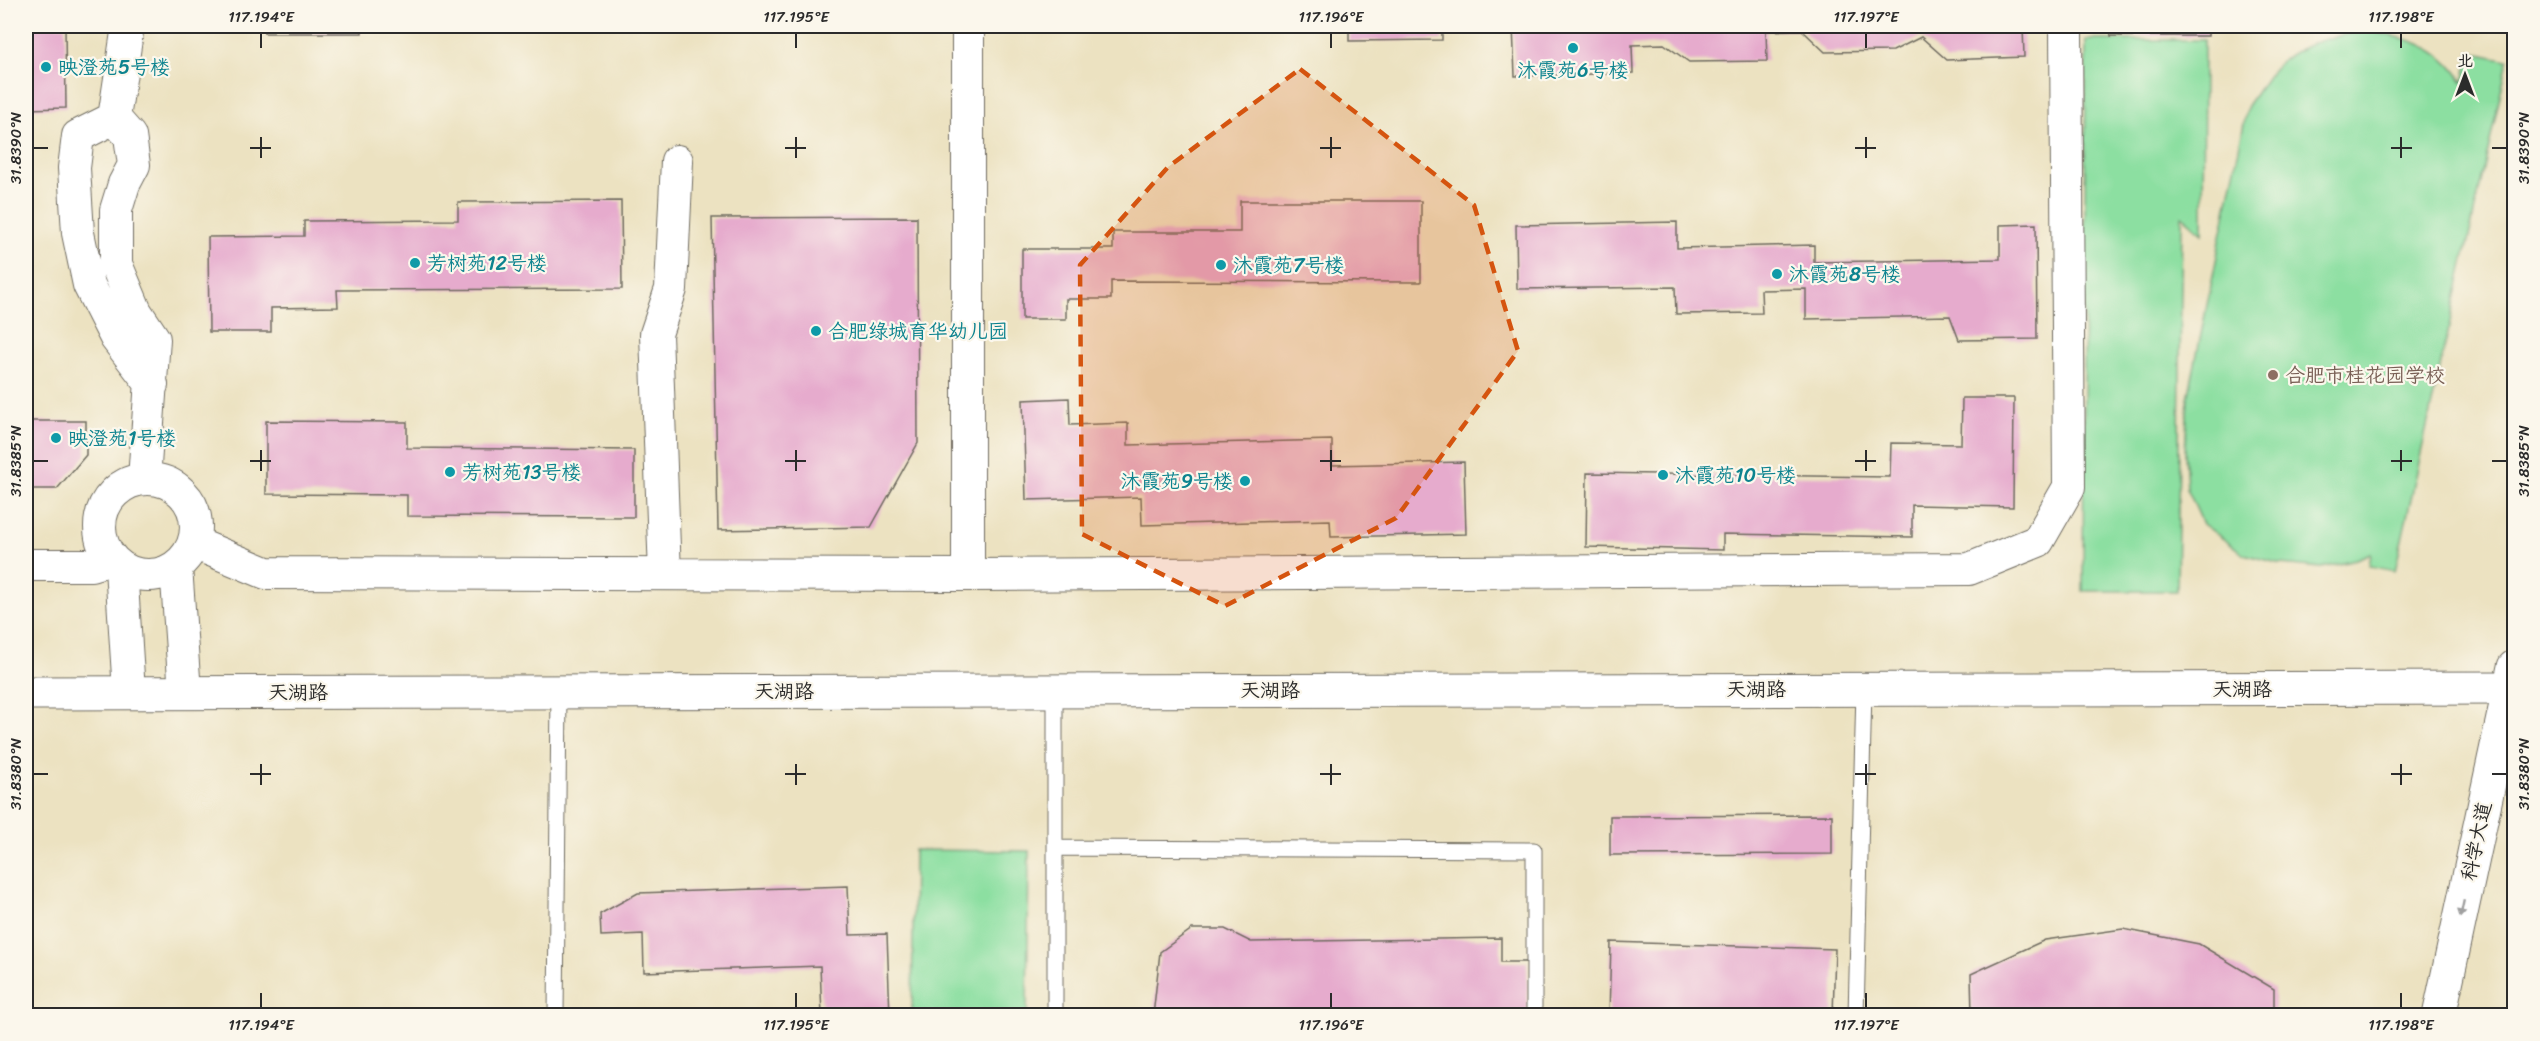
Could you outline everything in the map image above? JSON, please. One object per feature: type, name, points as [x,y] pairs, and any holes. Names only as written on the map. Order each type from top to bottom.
[{"type":"street","points":[[114,118],[128,26]]},
{"type":"street","points":[[968,26],[968,575]]},
{"type":"street","points":[[26,565],[116,563],[134,574],[149,576],[185,555],[266,573],[968,575],[1969,569],[2038,541],[2069,487],[2066,26]]},
{"type":"street","points":[[114,118],[78,136],[75,176],[78,233],[90,285],[116,338],[152,384]]},
{"type":"street","points":[[114,118],[130,136],[134,165],[124,184],[116,210],[116,264],[135,312],[154,339],[144,478]]},
{"type":"street","points":[[665,574],[656,334],[671,289],[677,161]]},
{"type":"street","points":[[75,176],[96,189],[124,184]]},
{"type":"street","points":[[129,692],[116,563],[100,537],[101,514],[112,494],[122,486],[144,478],[163,481],[180,490],[192,506],[196,524],[185,555],[185,692]]},
{"type":"street","name":"天湖路","points":[[26,693],[1864,689],[2513,681]]},
{"type":"street","name":"科学大道","points":[[2439,1016],[2513,681]]},
{"type":"lane","points":[[1856,1016],[1864,689]]},
{"type":"lane","points":[[1055,690],[1055,1016]]},
{"type":"lane","points":[[556,1016],[559,692]]},
{"type":"lane","points":[[1055,848],[1534,850],[1534,1016]]},
{"type":"highlighted area","points":[[1300,69],[1474,205],[1518,351],[1396,518],[1225,606],[1082,534],[1080,265],[1168,167]]},
{"type":"green space","points":[[2364,31],[2420,44],[2444,59],[2463,82],[2470,52],[2508,60],[2395,571],[2369,566],[2371,553],[2322,568],[2281,564],[2244,554],[2203,524],[2187,488],[2185,452],[2188,398],[2248,104],[2273,69],[2293,53],[2315,42]]},
{"type":"green space","points":[[2086,40],[2204,40],[2203,233],[2182,216],[2177,591],[2083,591]]},
{"type":"green space","points":[[914,850],[1029,851],[1027,1015],[912,1015]]},
{"type":"building","name":"映澄苑5号楼","points":[[26,26],[65,26],[66,108],[26,109]]},
{"type":"building","points":[[264,26],[362,26],[362,33],[264,33]]},
{"type":"building","points":[[1349,26],[1442,26],[1442,40],[1349,41]]},
{"type":"building","name":"沐霞苑6号楼","points":[[1513,26],[2023,26],[2024,57],[1947,60],[1921,37],[1893,51],[1825,52],[1802,30],[1766,31],[1767,61],[1689,62],[1664,44],[1632,45],[1633,73],[1515,76]]},
{"type":"building","points":[[2110,26],[2208,26],[2208,36],[2111,36]]},
{"type":"building","name":"芳树苑12号楼","points":[[621,201],[622,289],[337,290],[338,307],[271,308],[271,332],[209,332],[208,237],[304,236],[304,221],[458,220],[458,202]]},
{"type":"building","name":"沐霞苑7号楼","points":[[1240,201],[1421,201],[1421,282],[1111,281],[1111,299],[1066,299],[1066,319],[1022,319],[1022,249],[1113,249],[1113,232],[1240,232]]},
{"type":"building","name":"合肥绿城育华幼儿园","points":[[917,217],[918,443],[871,527],[718,530],[712,218]]},
{"type":"building","name":"沐霞苑8号楼","points":[[1677,222],[1677,248],[1814,245],[1814,262],[2000,259],[2000,225],[2036,224],[2037,339],[1959,340],[1950,316],[1806,319],[1806,289],[1761,290],[1762,313],[1676,314],[1675,287],[1517,289],[1516,225]]},
{"type":"building","name":"沐霞苑9号楼","points":[[1069,398],[1070,425],[1128,423],[1128,445],[1332,440],[1332,465],[1464,462],[1466,534],[1331,537],[1330,520],[1142,525],[1141,497],[1026,500],[1023,400]]},
{"type":"building","name":"沐霞苑10号楼","points":[[1962,398],[2014,398],[2013,507],[1912,505],[1912,537],[1723,534],[1723,550],[1586,547],[1587,473],[1890,477],[1891,443],[1961,444]]},
{"type":"building","name":"映澄苑1号楼","points":[[26,421],[86,421],[86,455],[57,489],[26,489]]},
{"type":"building","name":"芳树苑13号楼","points":[[266,421],[407,422],[407,448],[634,450],[634,517],[407,516],[407,495],[266,494]]},
{"type":"building","points":[[1832,815],[1832,854],[1610,855],[1610,816]]},
{"type":"building","points":[[848,886],[850,935],[887,934],[890,1016],[822,1016],[820,966],[644,972],[643,934],[601,936],[600,914],[638,893]]},
{"type":"building","points":[[1192,929],[1225,929],[1251,942],[1501,938],[1501,962],[1527,962],[1528,1016],[1153,1016],[1160,952]]},
{"type":"building","points":[[2123,929],[2199,944],[2274,989],[2274,1016],[1972,1016],[1971,974],[2045,940]]},
{"type":"building","points":[[1611,942],[1835,949],[1833,1016],[1609,1016]]},
{"type":"place","name":"沐霞苑6号楼","points":[[1573,48]]},
{"type":"place","name":"映澄苑5号楼","points":[[46,67]]},
{"type":"place","name":"芳树苑12号楼","points":[[415,263]]},
{"type":"place","name":"沐霞苑7号楼","points":[[1221,265]]},
{"type":"place","name":"沐霞苑8号楼","points":[[1777,274]]},
{"type":"place","name":"合肥绿城育华幼儿园","points":[[816,331]]},
{"type":"place","name":"合肥市桂花园学校","points":[[2273,375]]},
{"type":"place","name":"映澄苑1号楼","points":[[56,438]]},
{"type":"place","name":"芳树苑13号楼","points":[[450,472]]},
{"type":"place","name":"沐霞苑10号楼","points":[[1663,475]]},
{"type":"place","name":"沐霞苑9号楼","points":[[1245,481]]}]
